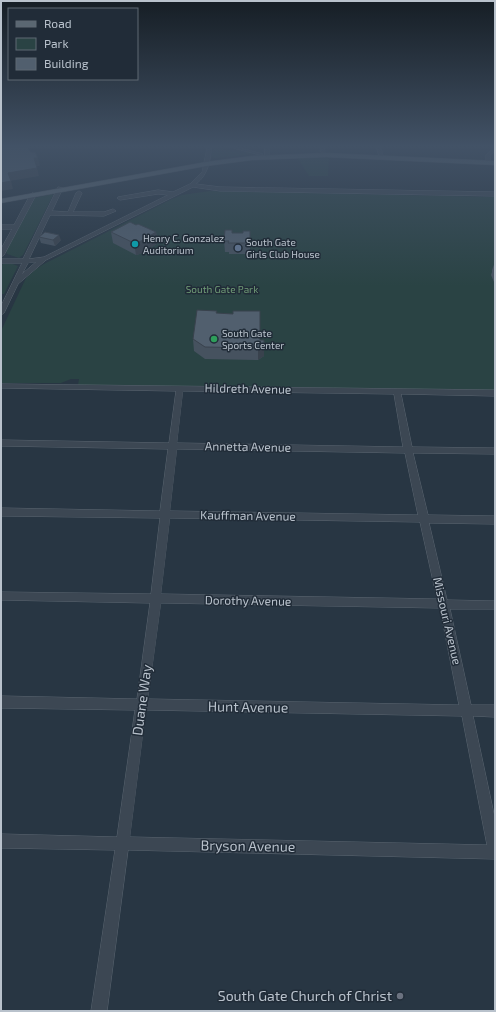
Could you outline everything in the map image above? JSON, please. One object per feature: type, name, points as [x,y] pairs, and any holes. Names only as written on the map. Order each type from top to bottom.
[{"type":"main road","points":[[1,199],[41,192]]},
{"type":"main road","points":[[1,199],[45,192]]},
{"type":"street","points":[[1,313],[58,192]]},
{"type":"street","points":[[70,213],[79,192]]},
{"type":"street","points":[[120,198],[157,192]]},
{"type":"street","points":[[160,192],[174,194],[188,192]]},
{"type":"street","points":[[1,260],[37,261],[46,258],[178,192]]},
{"type":"street","points":[[400,192],[495,194]]},
{"type":"street","points":[[1,255],[33,195]]},
{"type":"street","points":[[48,213],[104,214],[113,211]]},
{"type":"street","points":[[1,227],[16,227]]},
{"type":"street","points":[[1,297],[10,294],[26,274],[46,258]]},
{"type":"street","name":"Hildreth Avenue","points":[[1,386],[495,393]]},
{"type":"street","name":"Duane Way","points":[[99,1011],[155,599],[180,388]]},
{"type":"street","name":"Missouri Avenue","points":[[397,392],[444,604],[495,851]]},
{"type":"street","name":"Annetta Avenue","points":[[1,443],[495,451]]},
{"type":"street","name":"Kauffman Avenue","points":[[1,512],[495,520]]},
{"type":"street","name":"Dorothy Avenue","points":[[1,596],[495,605]]},
{"type":"street","name":"Hunt Avenue","points":[[1,702],[495,711]]},
{"type":"street","name":"Bryson Avenue","points":[[1,841],[495,851]]},
{"type":"green space","name":"South Gate Park","points":[[201,192],[268,192],[495,197],[495,390],[78,385],[79,379],[71,379],[61,383],[1,383],[1,331],[26,278],[44,264],[182,195]]},
{"type":"green space","points":[[53,195],[23,255],[19,258],[7,254],[6,251],[35,198]]},
{"type":"green space","points":[[3,264],[13,264],[18,266],[4,294],[1,294],[1,267]]},
{"type":"building","points":[[130,222],[156,232],[141,241],[134,243],[111,232]]},
{"type":"building","points":[[225,230],[232,230],[232,233],[243,233],[243,231],[250,231],[250,241],[246,241],[246,243],[228,243],[229,241],[224,241]]},
{"type":"building","points":[[45,232],[59,235],[53,240],[39,237]]},
{"type":"building","points":[[197,310],[217,311],[216,313],[233,314],[233,311],[260,311],[260,340],[264,340],[264,344],[258,348],[205,347],[193,339]]},
{"type":"place","name":"Henry C. Gonzalez Auditorium","points":[[135,244]]},
{"type":"place","name":"South Gate Girls Club House","points":[[238,248]]},
{"type":"place","name":"South Gate Sports Center","points":[[214,339]]},
{"type":"place","name":"South Gate Church of Christ","points":[[400,996]]}]
